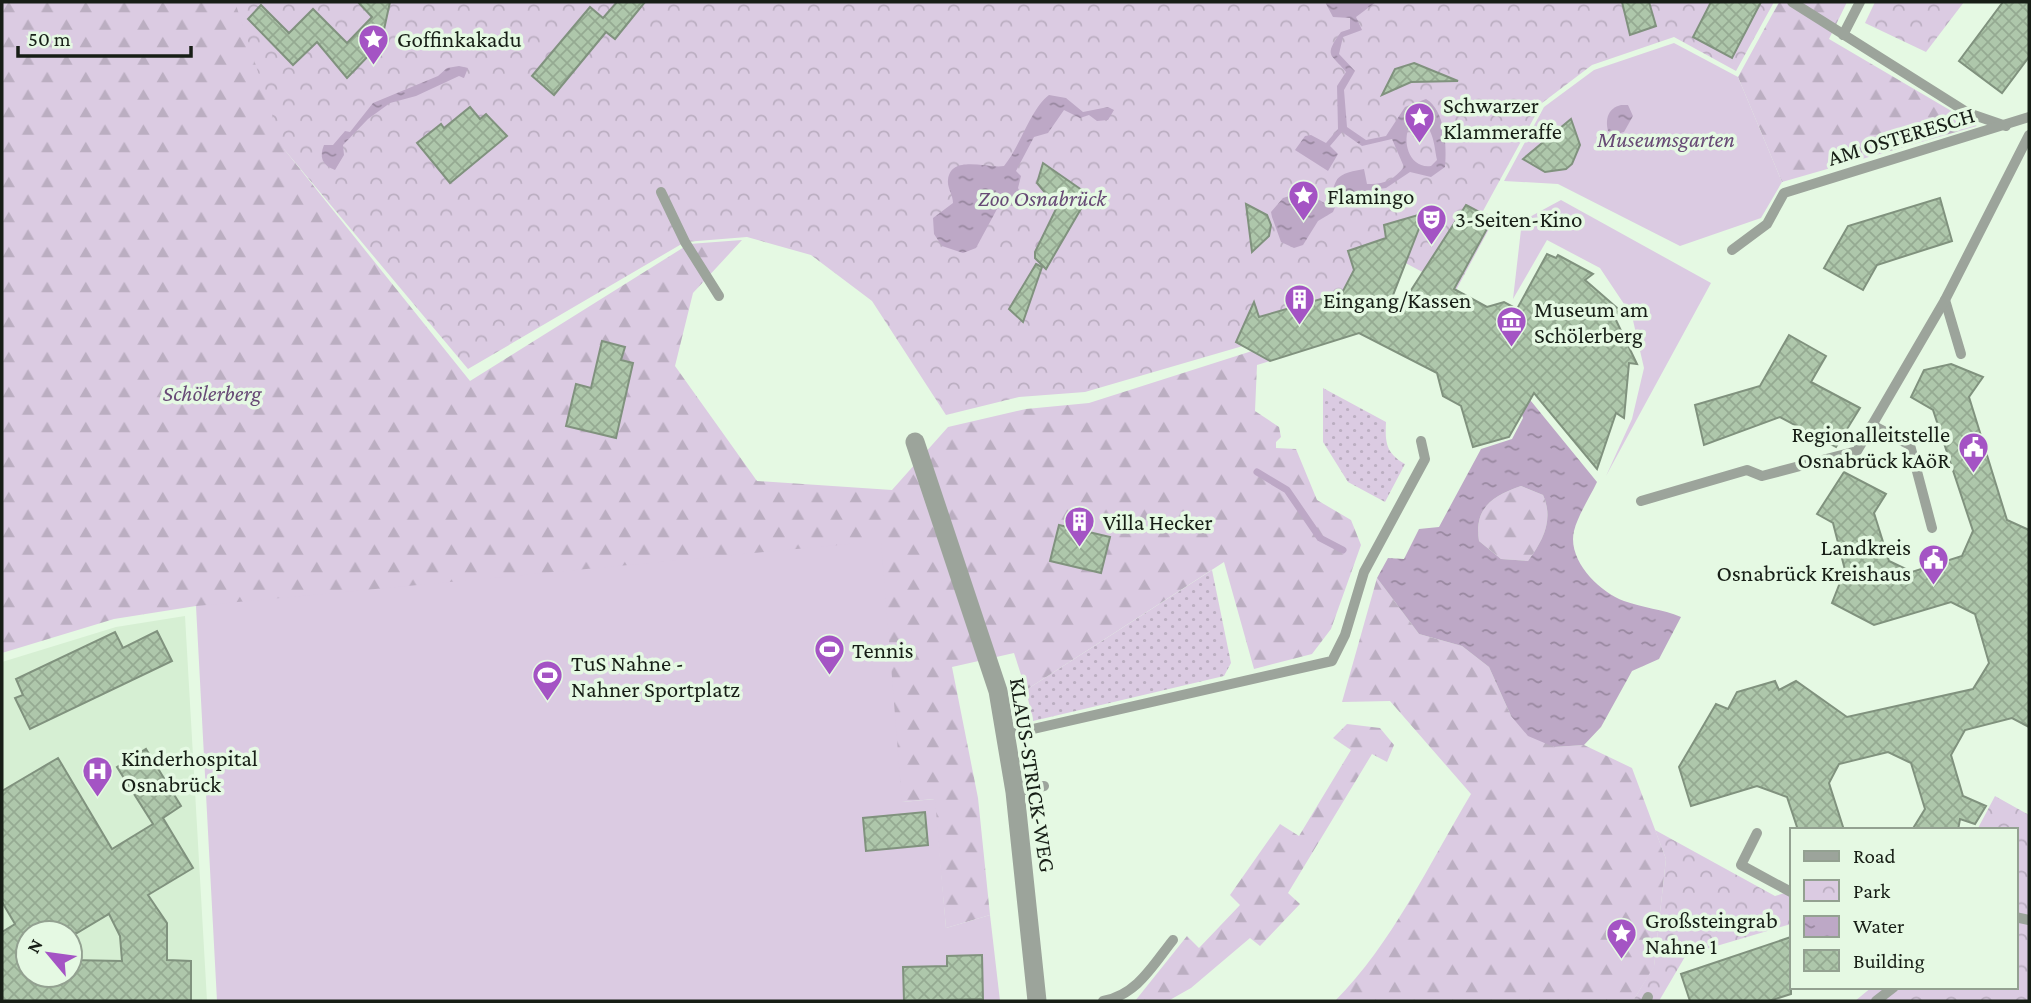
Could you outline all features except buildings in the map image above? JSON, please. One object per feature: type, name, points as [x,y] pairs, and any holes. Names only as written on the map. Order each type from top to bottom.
[{"type":"street","name":"KLAUS-STRICK-WEG","points":[[915,442],[980,629],[998,691],[1016,792],[1037,1001]]},
{"type":"lane","points":[[1792,2],[1968,113],[2007,126]]},
{"type":"lane","points":[[1843,35],[1860,2]]},
{"type":"lane","name":"AM OSTERESCH","points":[[1732,250],[1767,224],[1784,193],[2029,117]]},
{"type":"lane","points":[[1641,501],[1747,470],[1762,476],[1857,451],[1945,300],[2029,135]]},
{"type":"lane","points":[[661,192],[685,242],[719,296]]},
{"type":"lane","points":[[1945,300],[1961,354]]},
{"type":"lane","points":[[1872,425],[1910,445],[1932,528]]},
{"type":"lane","points":[[1006,735],[1332,661],[1345,635],[1364,572],[1425,459],[1421,441]]},
{"type":"lane","points":[[1016,792],[1044,786]]},
{"type":"lane","points":[[1757,833],[1741,864],[1790,891]]},
{"type":"lane","points":[[1103,1001],[1116,999],[1135,987],[1172,940]]},
{"type":"lane","points":[[1876,1001],[1891,989]]},
{"type":"shaded area","name":"Kinderhospital Osnabrück","points":[[185,616],[207,1001],[2,1001],[2,662],[116,627]]},
{"type":"green space","name":"Schölerberg","points":[[2,2],[263,2],[342,83],[284,149],[470,381],[689,244],[742,240],[693,293],[675,366],[757,481],[892,490],[948,427],[1026,409],[1089,403],[1252,351],[1270,361],[1257,365],[1255,411],[1279,427],[1281,437],[1276,442],[1276,448],[1296,449],[1317,500],[1351,520],[1361,545],[1331,629],[1312,654],[1254,669],[1224,562],[1026,690],[1014,653],[952,667],[978,798],[990,915],[946,928],[934,799],[902,802],[196,606],[114,619],[2,653]]},
{"type":"green space","name":"Zoo Osnabrück","points":[[235,2],[1774,2],[1736,71],[1674,37],[1592,65],[1542,103],[1483,211],[1495,218],[1456,290],[1370,244],[1348,251],[1355,273],[1342,294],[1284,334],[1085,392],[1019,397],[946,415],[872,301],[811,255],[747,237],[685,242],[468,369],[283,148]]},
{"type":"green space","points":[[1779,2],[1847,2],[1829,39],[1977,126],[1782,182],[1738,77]]},
{"type":"green space","points":[[1875,2],[1964,2],[1926,52],[1865,23]]},
{"type":"green space","name":"Museumsgarten","points":[[1674,43],[1738,77],[1782,182],[1761,218],[1680,246],[1558,184],[1504,181],[1544,107],[1594,70]]},
{"type":"green space","name":"Museumsgarten","points":[[1561,200],[1711,283],[1606,476],[1632,419],[1644,368],[1632,316],[1600,268],[1547,240],[1513,299],[1522,221]]},
{"type":"green space","points":[[1323,388],[1386,422],[1388,447],[1394,456],[1405,464],[1385,502],[1348,482],[1323,442]]},
{"type":"green space","points":[[1521,486],[1543,495],[1547,513],[1545,530],[1528,561],[1501,559],[1479,541],[1479,520],[1487,505],[1494,499]]},
{"type":"green space","name":"TuS Nahne - Nahner Sportplatz","points":[[881,541],[902,802],[935,799],[946,928],[990,915],[1000,1001],[217,1001],[196,606]]},
{"type":"green space","points":[[1212,570],[1231,663],[1224,676],[1033,721],[1026,690]]},
{"type":"green space","points":[[1377,578],[1419,634],[1462,646],[1489,667],[1511,716],[1554,747],[1584,745],[1632,768],[1666,859],[1654,967],[1633,1001],[1335,1001],[1392,929],[1471,794],[1390,701],[1342,702]]},
{"type":"green space","points":[[1347,724],[1380,728],[1394,745],[1387,762],[1372,754],[1288,893],[1300,904],[1260,946],[1250,938],[1191,988],[1168,1001],[1135,1001],[1187,936],[1199,948],[1240,905],[1230,895],[1280,824],[1299,836],[1351,750],[1333,738]]},
{"type":"green space","points":[[1995,796],[2029,815],[2029,1001],[1855,1001],[1870,989],[2017,989],[2017,828],[1978,828]]},
{"type":"green space","points":[[1655,830],[1775,896],[1790,891],[1790,924],[1686,955],[1659,1001],[1633,1001],[1654,966],[1666,859]]},
{"type":"water","points":[[1325,2],[1376,2],[1356,17],[1362,30],[1343,37],[1339,54],[1355,71],[1344,90],[1347,127],[1366,140],[1386,136],[1405,107],[1426,99],[1441,120],[1446,149],[1445,167],[1431,177],[1410,172],[1386,188],[1357,192],[1318,221],[1303,245],[1294,248],[1281,242],[1272,217],[1271,212],[1283,198],[1305,191],[1326,204],[1337,180],[1345,174],[1364,169],[1367,184],[1378,184],[1392,178],[1404,167],[1392,139],[1362,146],[1342,132],[1330,146],[1338,154],[1328,171],[1295,150],[1305,136],[1311,135],[1326,143],[1338,129],[1337,86],[1346,72],[1333,58],[1331,51],[1341,32],[1350,29],[1350,18],[1333,17]],"holes":[[[1421,121],[1433,138],[1437,160],[1431,166],[1424,166],[1413,159],[1407,146],[1410,125]]]},
{"type":"water","points":[[447,68],[468,68],[464,78],[459,76],[416,96],[390,103],[368,119],[343,145],[344,155],[335,170],[324,163],[324,145],[333,145],[345,131],[350,132],[373,103],[438,76]]},
{"type":"water","points":[[1049,95],[1066,98],[1083,112],[1108,107],[1114,110],[1108,120],[1097,121],[1089,115],[1080,118],[1064,110],[1048,133],[1034,137],[1016,171],[1021,176],[1018,188],[1022,196],[1017,206],[997,209],[976,248],[963,253],[942,246],[934,234],[933,218],[953,203],[948,183],[951,172],[956,167],[971,164],[1004,166],[1037,109]]},
{"type":"water","points":[[1621,105],[1628,105],[1633,116],[1624,132],[1617,134],[1608,131],[1607,118],[1610,111]]},
{"type":"water","points":[[1522,390],[1597,482],[1574,531],[1575,553],[1587,574],[1614,597],[1681,617],[1659,659],[1632,671],[1601,727],[1584,745],[1554,747],[1528,736],[1511,716],[1489,667],[1462,646],[1419,634],[1377,578],[1388,558],[1404,559],[1419,529],[1439,527],[1481,449],[1512,439],[1523,418],[1515,392]],"holes":[[[1521,486],[1543,495],[1547,513],[1545,530],[1528,561],[1501,559],[1479,541],[1479,520],[1482,512],[1494,499]]]},
{"type":"waterway","points":[[1257,472],[1287,490],[1320,538],[1343,550]]},
{"type":"place","name":"Goffinkakadu","points":[[374,66]]},
{"type":"place","name":"Schwarzer Klammeraffe","points":[[1420,145]]},
{"type":"place","name":"Flamingo","points":[[1304,223]]},
{"type":"place","name":"3-Seiten-Kino","points":[[1432,246]]},
{"type":"place","name":"Eingang/Kassen","points":[[1300,327]]},
{"type":"place","name":"Museum am Schölerberg","points":[[1511,349]]},
{"type":"place","name":"Regionalleitstelle Osnabrück kAöR","points":[[1973,474]]},
{"type":"place","name":"Villa Hecker","points":[[1080,549]]},
{"type":"place","name":"Landkreis Osnabrück Kreishaus","points":[[1934,587]]},
{"type":"place","name":"Tennis","points":[[829,677]]},
{"type":"place","name":"TuS Nahne - Nahner Sportplatz","points":[[548,703]]},
{"type":"place","name":"Kinderhospital Osnabrück","points":[[98,798]]},
{"type":"place","name":"Großsteingrab Nahne 1","points":[[1622,960]]}]
